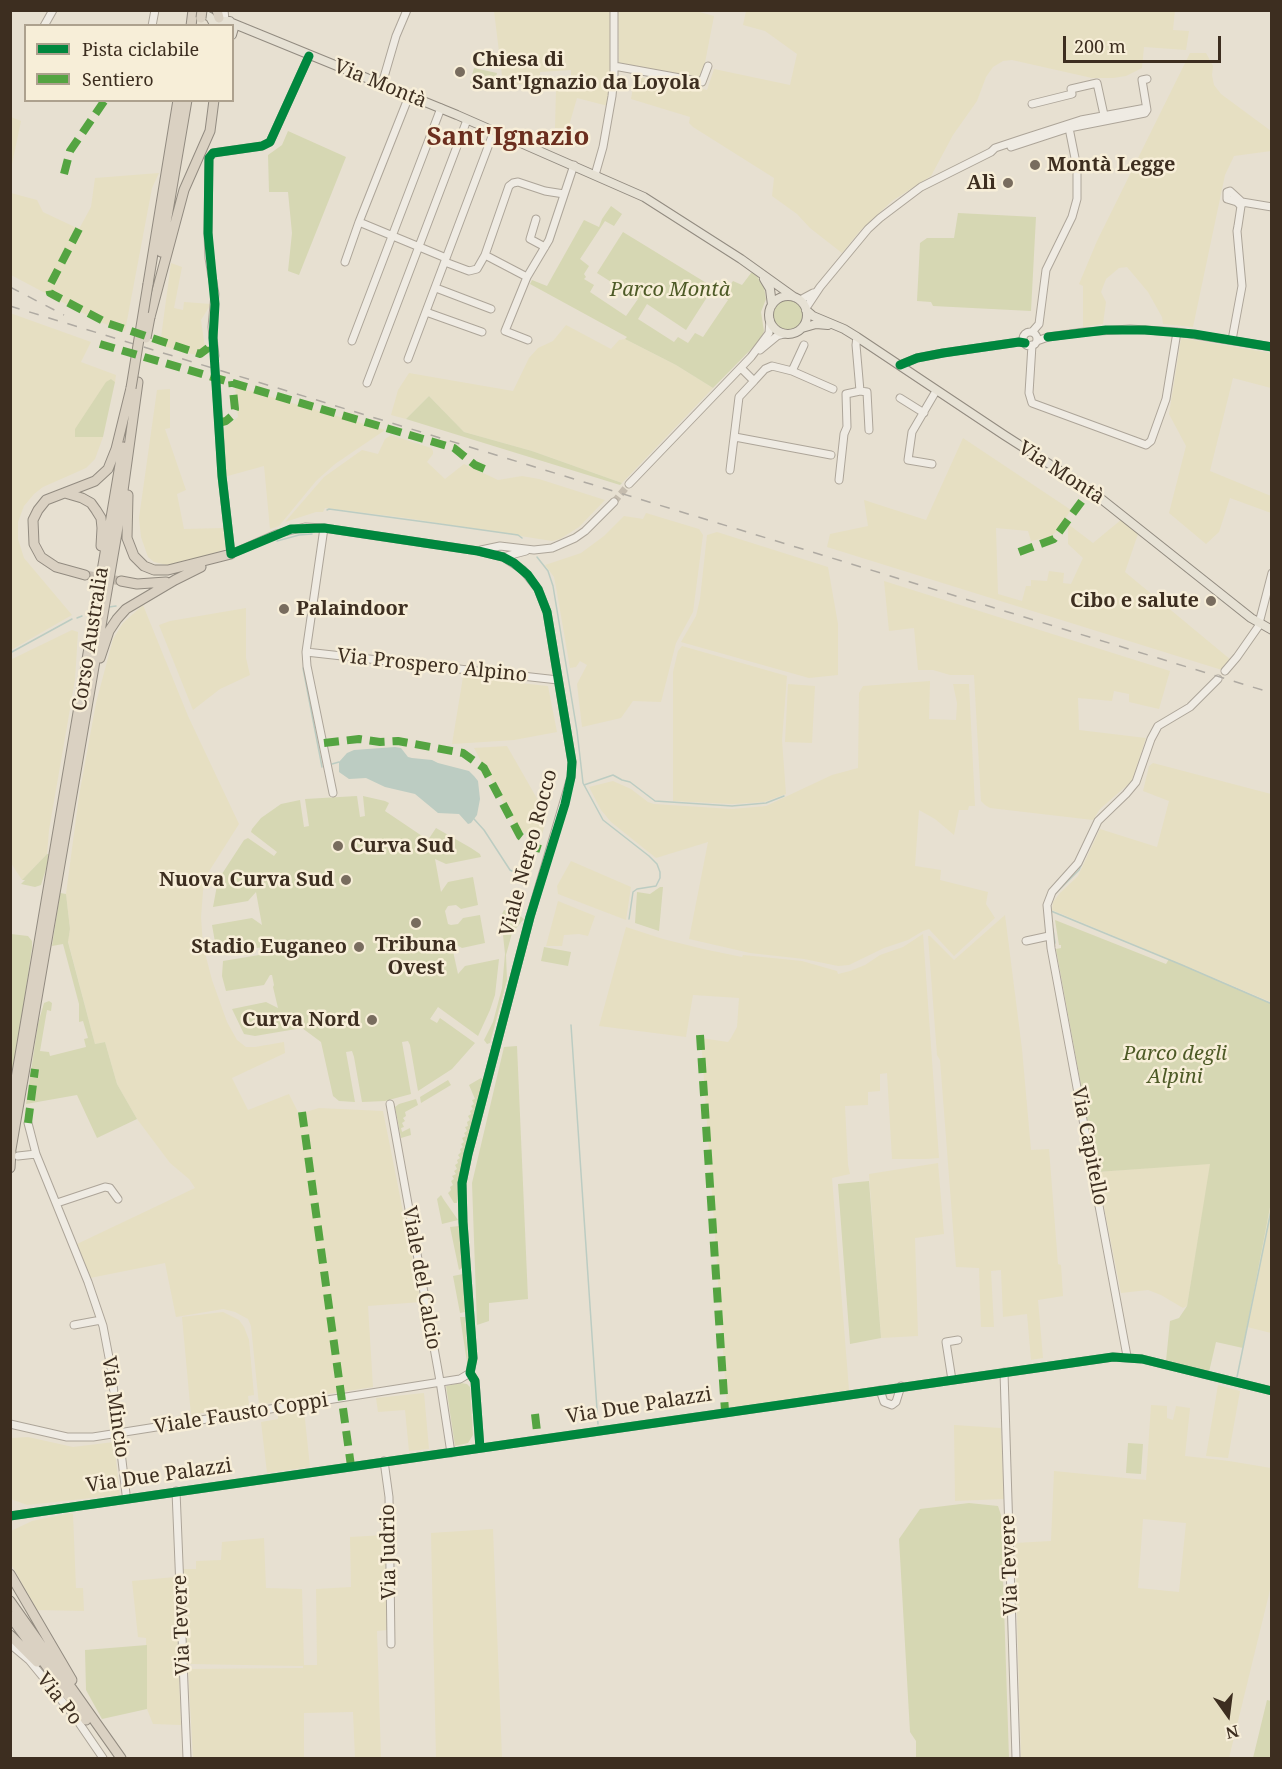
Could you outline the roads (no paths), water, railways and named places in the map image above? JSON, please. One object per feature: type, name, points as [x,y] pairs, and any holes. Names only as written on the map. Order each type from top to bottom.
[{"type":"highway","name":"Corso Australia","points":[[10,1168],[118,527],[148,284],[178,102]]},
{"type":"highway","name":"Corso Australia","points":[[10,1114],[71,761],[89,639],[135,385],[150,317],[187,102]]},
{"type":"highway","points":[[150,317],[184,190],[210,131],[214,102]]},
{"type":"highway","points":[[85,574],[51,565],[41,557],[34,544],[32,527],[34,515],[46,500],[95,481],[108,469],[117,449],[135,385]]},
{"type":"highway","points":[[130,435],[127,529],[129,545],[134,556],[149,568],[168,570],[231,554]]},
{"type":"highway","points":[[63,492],[91,503],[101,518],[102,538],[89,639]]},
{"type":"highway","points":[[89,691],[107,636],[117,619],[134,604],[174,580],[231,554]]},
{"type":"highway","points":[[121,581],[149,584],[174,580]]},
{"type":"highway","points":[[10,1574],[94,1722]]},
{"type":"highway","points":[[10,1601],[94,1722]]},
{"type":"highway","points":[[10,1616],[74,1705]]},
{"type":"highway","points":[[10,1635],[31,1654],[74,1705]]},
{"type":"highway","name":"Via Po","points":[[74,1705],[110,1757]]},
{"type":"highway","name":"Via Po","points":[[94,1722],[121,1758]]},
{"type":"main road","name":"Via Montà","points":[[198,14],[221,19]]},
{"type":"main road","name":"Via Montà","points":[[234,25],[441,108],[574,165],[662,207],[797,299],[813,316],[857,337],[1090,490],[1259,623],[1272,630]]},
{"type":"main road","points":[[234,35],[253,33]]},
{"type":"main road","points":[[759,272],[770,289],[772,304],[770,320],[776,331],[784,334]]},
{"type":"main road","points":[[772,304],[784,297],[797,299]]},
{"type":"main road","points":[[802,328],[807,320],[806,309]]},
{"type":"main road","name":"Via Montà","points":[[784,334],[791,334],[816,324],[841,328]]},
{"type":"street","points":[[45,24],[53,10]]},
{"type":"street","points":[[382,84],[396,36],[407,10]]},
{"type":"street","points":[[595,175],[608,117],[614,66],[614,10]]},
{"type":"street","points":[[215,356],[212,327],[215,294],[209,258],[208,232],[209,158],[213,153],[265,145],[273,136],[309,56]]},
{"type":"street","points":[[614,66],[702,82],[708,66]]},
{"type":"street","points":[[1147,79],[1142,80],[1147,109]]},
{"type":"street","points":[[1032,104],[1072,93],[1071,89],[1097,83],[1104,115]]},
{"type":"street","points":[[345,262],[410,96]]},
{"type":"street","points":[[352,341],[441,108]]},
{"type":"street","points":[[806,309],[820,287],[864,234],[899,202],[931,181],[995,148],[1049,129],[1104,115],[1147,109]]},
{"type":"street","points":[[991,152],[1069,128],[1143,113],[1147,109]]},
{"type":"street","points":[[1104,115],[1116,117]]},
{"type":"street","points":[[1097,122],[1104,115]]},
{"type":"street","points":[[367,383],[467,120]]},
{"type":"street","points":[[1049,129],[1069,128],[1079,121]]},
{"type":"street","points":[[1069,128],[1078,172],[1077,199],[1072,217],[1046,270],[1039,324],[1029,339],[1029,393],[1032,403],[1146,445],[1151,441],[1166,399],[1177,332]]},
{"type":"street","points":[[408,359],[494,131]]},
{"type":"street","points":[[528,340],[505,331],[527,277],[545,247],[574,165]]},
{"type":"street","points":[[359,222],[469,271],[477,269],[485,255],[509,186],[518,182],[545,191],[564,194]]},
{"type":"street","points":[[1232,340],[1242,286],[1237,231],[1242,204],[1272,207]]},
{"type":"street","points":[[536,219],[530,238],[545,247]]},
{"type":"street","points":[[485,255],[527,277]]},
{"type":"street","points":[[797,299],[820,287]]},
{"type":"street","points":[[436,288],[491,309]]},
{"type":"street","points":[[426,312],[482,332]]},
{"type":"street","points":[[629,484],[751,357],[769,333],[770,320]]},
{"type":"street","points":[[900,365],[927,356],[1029,339],[1106,330],[1177,332],[1271,347]]},
{"type":"street","points":[[751,357],[777,336],[784,334]]},
{"type":"street","points":[[857,337],[860,391]]},
{"type":"street","points":[[792,371],[804,345]]},
{"type":"street","points":[[730,470],[739,397],[765,369],[772,366],[792,371],[833,389]]},
{"type":"street","points":[[741,368],[754,381]]},
{"type":"street","points":[[216,379],[222,476],[231,554]]},
{"type":"street","points":[[932,464],[908,460],[912,432],[936,391]]},
{"type":"street","points":[[839,480],[844,434],[847,427],[846,394],[867,392],[869,430]]},
{"type":"street","points":[[900,398],[924,413]]},
{"type":"street","points":[[735,437],[831,455]]},
{"type":"street","points":[[510,547],[504,550],[503,557],[552,548],[585,531],[614,502]]},
{"type":"street","points":[[324,528],[306,652],[333,793]]},
{"type":"street","name":"Viale Nereo Rocco","points":[[231,554],[291,529],[324,528],[478,551],[503,557],[522,570],[544,600],[572,762],[571,777],[530,917],[462,1183],[473,1358],[470,1373],[475,1381],[480,1448]]},
{"type":"street","points":[[478,551],[500,546],[532,551]]},
{"type":"street","points":[[522,570],[522,558],[532,551]]},
{"type":"street","points":[[1225,671],[1248,643],[1259,623],[1271,578]]},
{"type":"street","name":"Via Prospero Alpino","points":[[306,652],[558,680]]},
{"type":"street","name":"Via Capitello","points":[[1127,1356],[1049,936],[1047,905],[1052,892],[1078,864],[1103,814],[1136,782],[1156,729],[1165,720],[1196,702],[1218,679]]},
{"type":"street","points":[[1026,941],[1049,936]]},
{"type":"street","name":"Viale del Calcio","points":[[390,1104],[440,1382],[450,1453]]},
{"type":"street","name":"Via Mincio","points":[[28,1123],[36,1154],[101,1320],[110,1359],[126,1494]]},
{"type":"street","points":[[13,1154],[36,1154]]},
{"type":"street","points":[[57,1203],[105,1187],[110,1188],[118,1199]]},
{"type":"street","points":[[74,1325],[101,1320]]},
{"type":"street","points":[[952,1380],[946,1342],[958,1340]]},
{"type":"street","name":"Via Due Palazzi","points":[[10,1516],[1090,1359],[1127,1356],[1272,1391]]},
{"type":"street","name":"Via Tevere","points":[[1004,1372],[1016,1758]]},
{"type":"street","name":"Viale Fausto Coppi","points":[[10,1424],[80,1438],[460,1379],[470,1373]]},
{"type":"street","points":[[880,1390],[884,1402],[892,1405],[896,1402],[901,1386]]},
{"type":"street","name":"Via Judrio","points":[[384,1461],[389,1497],[391,1644]]},
{"type":"street","name":"Via Tevere","points":[[176,1491],[187,1758]]},
{"type":"street","name":"Via Po","points":[[10,1644],[29,1660],[110,1757]]},
{"type":"waterway","points":[[327,510],[518,535],[522,538]]},
{"type":"waterway","points":[[277,541],[312,534]]},
{"type":"waterway","points":[[537,557],[548,571],[553,586],[577,731],[583,783],[603,820],[649,856],[657,864],[660,872],[656,886],[637,889],[633,892],[629,919]]},
{"type":"waterway","points":[[109,607],[116,606]]},
{"type":"waterway","points":[[77,618],[82,616]]},
{"type":"waterway","points":[[10,653],[72,619]]},
{"type":"waterway","points":[[303,668],[322,767]]},
{"type":"waterway","points":[[332,764],[339,762]]},
{"type":"waterway","points":[[584,785],[613,775],[630,782],[655,801],[732,806],[766,803],[784,796]]},
{"type":"waterway","points":[[474,819],[484,830],[510,870],[520,872],[525,868],[527,861]]},
{"type":"waterway","points":[[1054,895],[1079,870],[1086,854]]},
{"type":"waterway","points":[[1051,911],[1272,1004]]},
{"type":"waterway","points":[[1053,929],[1055,943]]},
{"type":"waterway","points":[[571,1025],[598,1424]]},
{"type":"waterway","points":[[1237,1377],[1272,1206]]},
{"type":"tunnel","points":[[215,356],[216,379]]},
{"type":"tunnel","points":[[614,502],[629,484]]},
{"type":"tunnel","points":[[85,575],[121,581]]},
{"type":"railway","points":[[10,287],[64,315]]},
{"type":"railway","points":[[10,306],[1272,693]]},
{"type":"place","name":"Chiesa di Sant'Ignazio da Loyola","points":[[460,72]]},
{"type":"place","name":"Montà Legge","points":[[1035,165]]},
{"type":"place","name":"Alì","points":[[1008,183]]},
{"type":"place","name":"Cibo e salute","points":[[1211,601]]},
{"type":"place","name":"Palaindoor","points":[[284,609]]},
{"type":"place","name":"Curva Sud","points":[[338,846]]},
{"type":"place","name":"Nuova Curva Sud","points":[[346,880]]},
{"type":"place","name":"Tribuna Ovest","points":[[416,923]]},
{"type":"place","name":"Stadio Euganeo","points":[[359,947]]},
{"type":"place","name":"Curva Nord","points":[[372,1020]]},
{"type":"district","name":"Sant'Ignazio","points":[[508,138]]},
{"type":"park label","name":"Parco Montà","points":[[670,290]]},
{"type":"park label","name":"Parco degli Alpini","points":[[1175,1066]]}]
